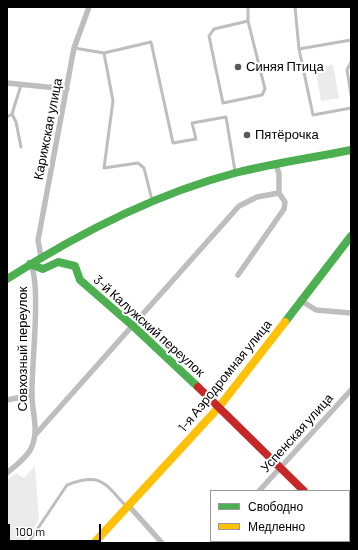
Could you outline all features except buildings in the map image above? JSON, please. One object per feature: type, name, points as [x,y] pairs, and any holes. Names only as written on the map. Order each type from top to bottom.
[{"type":"street","name":"Карижская улица","points":[[41,257],[38,240],[74,48],[89,7]]},
{"type":"street","points":[[7,84],[67,89]]},
{"type":"street","points":[[7,279],[41,257],[152,201],[190,186],[235,173],[351,150]]},
{"type":"street","points":[[238,275],[284,209],[284,202],[279,194],[279,174],[276,164]]},
{"type":"street","points":[[7,473],[32,448],[36,434],[239,206],[257,197],[279,194]]},
{"type":"street","name":"1-я Аэродромная улица","points":[[94,543],[219,407],[300,300],[351,236]]},
{"type":"street","name":"3-й Калужский переулок","points":[[30,264],[42,269],[58,262],[75,266],[80,280],[133,326],[219,407],[303,490]]},
{"type":"street","name":"Совхозный переулок","points":[[30,264],[34,270],[35,292],[32,395],[36,434]]},
{"type":"street","points":[[300,300],[316,310],[351,313]]},
{"type":"street","name":"Успенская улица","points":[[260,490],[351,390]]},
{"type":"street","points":[[7,400],[32,395]]},
{"type":"street","points":[[128,507],[162,543]]},
{"type":"lane","points":[[248,7],[248,21],[265,88],[262,95],[223,103],[209,36],[214,29],[248,21]]},
{"type":"lane","points":[[295,7],[299,49],[313,115],[351,108]]},
{"type":"lane","points":[[299,49],[351,40]]},
{"type":"lane","points":[[74,48],[104,53],[151,42],[173,144],[196,139],[192,123],[226,117],[235,173]]},
{"type":"lane","points":[[104,53],[113,101],[104,168],[138,163],[144,168],[152,201]]},
{"type":"lane","points":[[351,62],[347,70],[351,95]]},
{"type":"lane","points":[[20,85],[12,114],[16,122],[21,147]]},
{"type":"lane","points":[[7,117],[12,114]]},
{"type":"lane","points":[[28,543],[67,485],[94,478],[102,481],[128,507]]},
{"type":"shaded area","points":[[333,65],[339,98],[321,101],[315,68]]},
{"type":"shaded area","points":[[35,466],[39,520],[23,543],[7,543],[7,480],[16,473],[24,478]]},
{"type":"traffic: fast","points":[[7,279],[88,232],[117,217],[175,192],[249,169],[351,150]]},
{"type":"traffic: fast","points":[[285,322],[351,236]]},
{"type":"traffic: fast","points":[[30,264],[43,269],[58,262],[75,266],[80,280],[133,326],[198,387]]},
{"type":"traffic: slow","points":[[94,543],[219,407],[285,322]]},
{"type":"traffic: jam","points":[[198,387],[303,490]]},
{"type":"place","name":"Синяя Птица","points":[[238,67]]},
{"type":"place","name":"Пятёрочка","points":[[247,135]]}]
